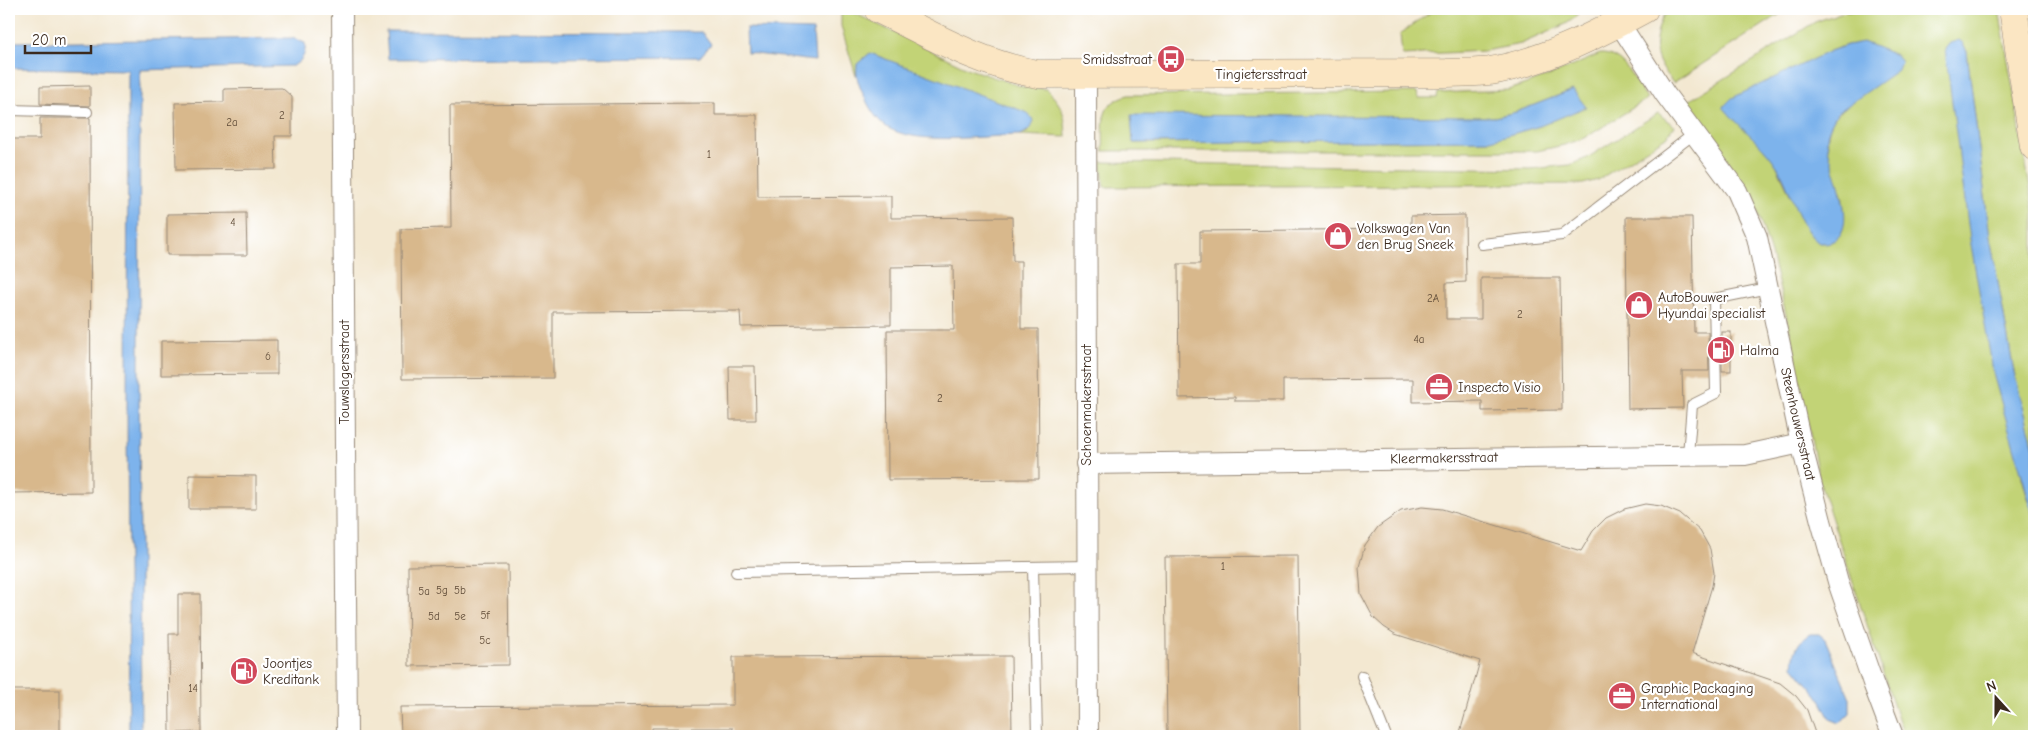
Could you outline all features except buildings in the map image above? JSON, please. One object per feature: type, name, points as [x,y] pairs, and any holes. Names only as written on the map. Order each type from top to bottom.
[{"type":"street","name":"Touwslagersstraat","points":[[342,9],[347,736]]},
{"type":"street","name":"Tingietersstraat","points":[[878,9],[990,63],[1013,70],[1038,74],[1447,73],[1488,71],[1519,64],[1564,48],[1615,15],[1644,9]]},
{"type":"street","points":[[2013,9],[2034,146]]},
{"type":"street","name":"Steenhouwersstraat","points":[[1615,15],[1665,94],[1737,191],[1757,238],[1820,521],[1839,585],[1893,736]]},
{"type":"street","name":"Schoenmakersstraat","points":[[1086,74],[1088,736]]},
{"type":"street","name":"Kleermakersstraat","points":[[1086,464],[1745,455],[1802,443]]},
{"type":"lane","points":[[9,110],[87,112]]},
{"type":"lane","points":[[1482,244],[1562,235],[1695,133]]},
{"type":"lane","points":[[1688,455],[1692,405],[1716,393],[1714,299],[1768,288]]},
{"type":"lane","points":[[736,572],[1087,566]]},
{"type":"lane","points":[[1033,567],[1037,736]]},
{"type":"lane","points":[[1362,676],[1386,736]]},
{"type":"green space","points":[[841,9],[854,13],[969,69],[1023,87],[1046,89],[1060,105],[1065,122],[1066,137],[1019,135],[1028,132],[857,64],[856,76],[841,26]]},
{"type":"green space","points":[[1435,9],[1580,9],[1576,17],[1566,24],[1521,44],[1484,51],[1402,55],[1400,34]]},
{"type":"green space","points":[[1676,9],[1788,9],[1673,83],[1661,66],[1656,51],[1656,44],[1663,16]]},
{"type":"green space","points":[[1869,9],[1999,9],[2034,211],[2034,448],[2014,372],[1990,237],[1967,52],[1963,43],[2022,478],[2034,518],[2034,736],[1904,736],[1819,480],[1790,331],[1771,254],[1758,213],[1750,193],[1687,102],[1815,22],[1840,13]],"holes":[[[1863,43],[1850,96],[1844,108],[1831,124],[1828,133],[1831,162],[1843,199],[1813,238],[1801,218],[1773,158],[1757,141],[1830,51],[1847,45]]]},
{"type":"green space","points":[[1600,54],[1608,55],[1622,63],[1647,99],[1585,138],[1537,151],[1103,151],[1103,124],[1107,110],[1118,99],[1128,95],[1417,92],[1418,98],[1437,98],[1438,93],[1509,90],[1554,74]],"holes":[[[1573,90],[1540,126],[1490,140],[1134,143],[1424,118],[1495,117],[1516,112]]]},
{"type":"green space","points":[[1658,113],[1674,126],[1666,137],[1598,180],[1583,184],[1104,187],[1101,162],[1531,169],[1570,165],[1587,158]]},
{"type":"water","points":[[746,28],[813,30],[815,61],[747,53]]},
{"type":"water","points":[[386,31],[702,32],[711,44],[700,57],[388,59]]},
{"type":"water","points":[[292,38],[305,43],[303,56],[293,66],[140,70],[141,736],[129,736],[127,412],[128,70],[10,68],[9,42]]},
{"type":"water","points":[[1959,40],[1963,43],[1967,52],[1990,237],[2014,372],[2034,448],[2034,518],[1994,377],[1970,239],[1945,49],[1950,43]]},
{"type":"water","points":[[1863,42],[1896,55],[1901,61],[1898,70],[1837,113],[1830,126],[1827,139],[1841,194],[1844,223],[1840,235],[1831,242],[1819,243],[1812,237],[1802,222],[1783,177],[1771,157],[1723,107],[1732,98],[1830,51]]},
{"type":"water","points":[[870,53],[1028,113],[1033,120],[1031,126],[1029,130],[1019,135],[953,138],[918,137],[890,129],[873,112],[859,83],[857,64]]},
{"type":"water","points":[[1573,90],[1586,107],[1540,126],[1491,140],[1133,143],[1131,115],[1495,117],[1516,112]]},
{"type":"water","points":[[1810,634],[1819,634],[1825,639],[1850,698],[1850,713],[1840,723],[1830,719],[1818,696],[1793,666],[1797,647]]},
{"type":"place","name":"Smidsstraat","points":[[1171,59]]},
{"type":"place","name":"Volkswagen Van den Brug Sneek","points":[[1338,236]]},
{"type":"place","name":"AutoBouwer Hyundai specialist","points":[[1639,305]]},
{"type":"place","name":"Halma","points":[[1721,350]]},
{"type":"place","name":"Inspecto Visio","points":[[1439,387]]},
{"type":"place","name":"Joontjes Kreditank","points":[[244,671]]},
{"type":"place","name":"Graphic Packaging International","points":[[1622,696]]}]
